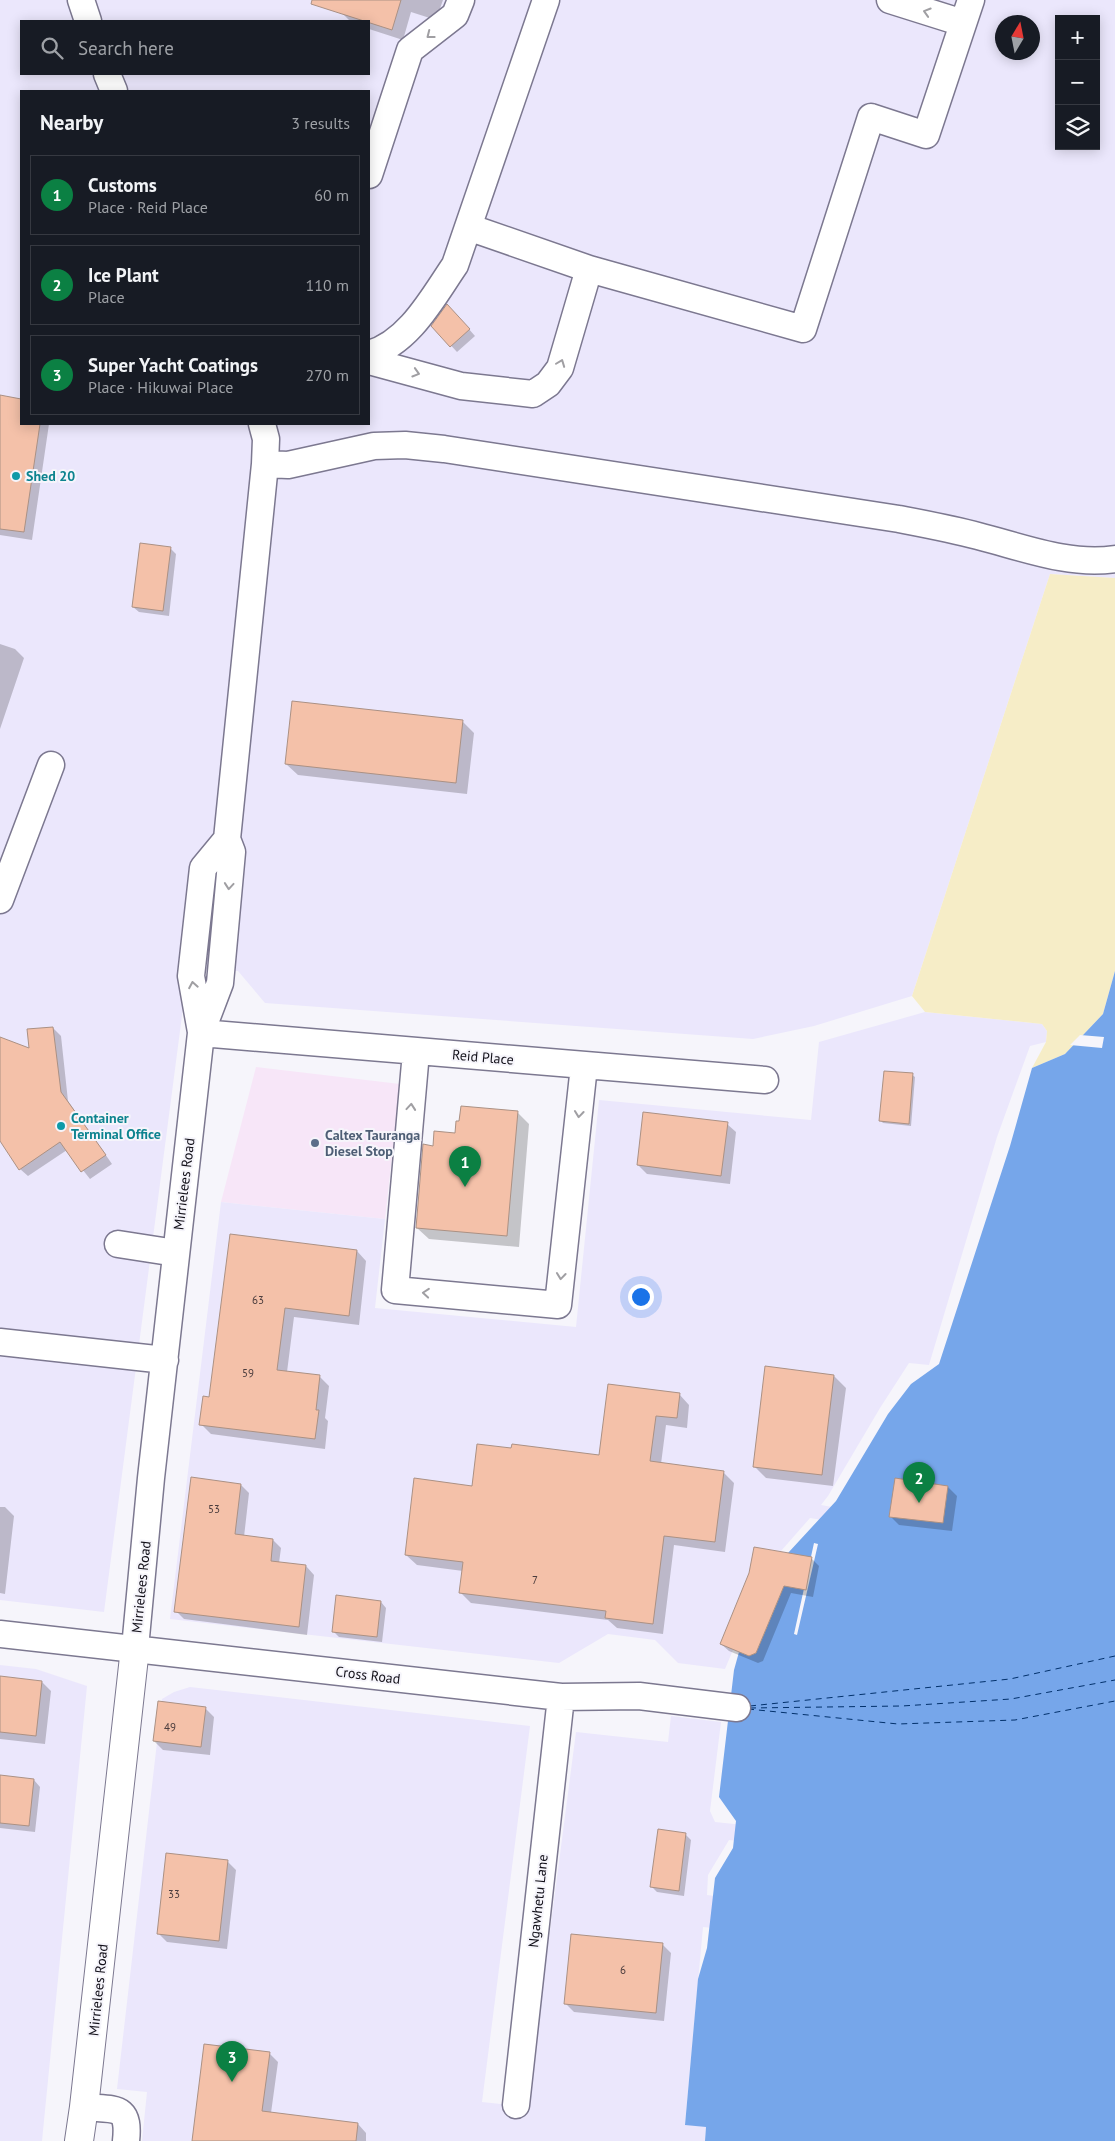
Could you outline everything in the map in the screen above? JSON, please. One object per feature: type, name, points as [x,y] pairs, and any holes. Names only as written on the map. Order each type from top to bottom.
[{"type":"main road","name":"Mirrielees Road","points":[[79,2141],[135,1648]]},
{"type":"street","points":[[81,0],[88,20]]},
{"type":"street","points":[[370,172],[410,50],[455,15],[462,0]]},
{"type":"street","points":[[370,354],[382,350],[403,335],[433,298],[455,265],[546,0]]},
{"type":"street","points":[[468,227],[589,268],[802,329],[871,117],[926,135],[967,12],[890,0]]},
{"type":"street","points":[[106,75],[114,90]]},
{"type":"street","points":[[370,361],[461,386],[532,394],[548,384],[560,368],[589,268]]},
{"type":"street","name":"Mirrielees Road","points":[[135,1648],[201,1033],[220,983],[232,852],[227,839],[265,464],[266,439],[262,425]]},
{"type":"street","points":[[265,464],[288,465],[374,446],[405,445],[444,449],[899,519],[948,528],[1068,558],[1100,562],[1115,559]]},
{"type":"street","points":[[0,900],[51,765]]},
{"type":"street","name":"Reid Place","points":[[201,1033],[765,1080]]},
{"type":"street","points":[[416,1052],[395,1290],[558,1305],[584,1066]]},
{"type":"street","points":[[118,1244],[176,1253]]},
{"type":"street","points":[[0,1342],[165,1360]]},
{"type":"street","name":"Cross Road","points":[[0,1634],[561,1697],[639,1696],[669,1700],[737,1700]]},
{"type":"street","name":"Ngawhetu Lane","points":[[516,2106],[561,1697]]},
{"type":"street","points":[[84,2107],[116,2111],[124,2114],[127,2120],[126,2141]]},
{"type":"shaded area","points":[[0,0],[1115,0],[1115,578],[1050,574],[912,996],[814,1026],[753,1039],[265,1003],[238,971],[180,968],[183,1008],[104,1612],[0,1600]]},
{"type":"shaded area","points":[[925,1012],[1042,1024],[1047,1031],[1046,1042],[1030,1046],[997,1137],[929,1365],[909,1363],[821,1505],[876,1515],[887,1530],[810,1518],[781,1551],[812,1557],[806,1590],[780,1595],[756,1653],[749,1656],[733,1650],[725,1669],[678,1663],[655,1640],[608,1634],[559,1663],[170,1619],[221,1202],[385,1219],[375,1308],[576,1327],[599,1100],[811,1120],[819,1042]]},
{"type":"shaded area","name":"Caltex Tauranga Diesel Stop","points":[[256,1067],[400,1084],[385,1219],[221,1202]]},
{"type":"shaded area","points":[[0,1665],[36,1669],[87,1686],[42,2141],[0,2141]]},
{"type":"shaded area","points":[[190,1687],[530,1726],[482,2102],[527,2107],[576,1732],[668,1742],[671,1716],[721,1722],[710,1811],[715,1822],[763,1827],[763,1823],[769,1823],[770,1810],[781,1811],[764,1970],[759,1969],[762,1933],[703,1927],[685,2124],[706,2127],[705,2141],[142,2141],[147,2092],[117,2089],[162,1699],[174,1692]],"holes":[[[729,1840],[755,1843],[753,1868],[770,1870],[766,1902],[707,1895],[708,1875]]]},
{"type":"sand","points":[[1050,574],[1115,578],[1115,971],[1103,1014],[1065,1054],[1032,1068],[1046,1042],[1047,1031],[1042,1024],[925,1012],[912,996]]},
{"type":"water","points":[[1115,971],[1115,2141],[705,2141],[706,2127],[685,2125],[698,1979],[707,1948],[715,1878],[733,1848],[736,1821],[719,1797],[734,1670],[739,1652],[749,1656],[756,1653],[780,1596],[788,1553],[836,1501],[888,1414],[911,1384],[939,1364],[1010,1146],[1032,1068],[1065,1054],[1103,1014]]},
{"type":"pier","points":[[1080,1035],[1104,1037],[1102,1048],[1070,1045]]},
{"type":"pier","points":[[814,1543],[818,1544],[797,1635],[794,1634]]},
{"type":"building","points":[[312,0],[401,0],[392,30],[370,23],[370,20],[361,20],[311,4]]},
{"type":"building","points":[[447,304],[470,329],[450,347],[431,326]]},
{"type":"building","name":"Shed 20","points":[[0,395],[20,399],[20,425],[40,425],[24,532],[0,529]]},
{"type":"building","points":[[140,543],[171,547],[163,611],[132,607]]},
{"type":"building","points":[[292,701],[463,720],[456,783],[285,764]]},
{"type":"building","points":[[53,1027],[61,1092],[106,1155],[81,1172],[60,1142],[19,1170],[0,1141],[0,1037],[29,1048],[27,1029]]},
{"type":"building","points":[[884,1071],[913,1073],[909,1124],[879,1121]]},
{"type":"building","points":[[461,1106],[518,1111],[507,1236],[416,1228],[423,1144],[433,1146],[434,1131],[455,1133],[456,1121],[459,1121]]},
{"type":"building","points":[[643,1112],[728,1122],[721,1176],[637,1165]]},
{"type":"building","points":[[230,1234],[357,1250],[349,1316],[285,1308],[277,1370],[320,1375],[316,1410],[319,1410],[315,1439],[199,1425],[203,1396],[209,1397]]},
{"type":"building","points":[[765,1366],[834,1375],[822,1475],[753,1467]]},
{"type":"building","points":[[608,1384],[680,1393],[677,1418],[656,1416],[650,1461],[724,1471],[715,1542],[664,1536],[653,1624],[605,1618],[606,1611],[459,1593],[463,1562],[405,1555],[414,1478],[472,1486],[477,1444],[511,1448],[512,1444],[599,1455]]},
{"type":"building","points":[[191,1477],[241,1484],[235,1534],[273,1539],[271,1561],[306,1565],[299,1627],[174,1612]]},
{"type":"building","points":[[895,1478],[948,1486],[943,1523],[889,1517]]},
{"type":"building","points":[[754,1547],[812,1557],[806,1590],[784,1586],[756,1653],[749,1656],[720,1644],[749,1573]]},
{"type":"building","points":[[336,1595],[381,1601],[377,1637],[332,1632]]},
{"type":"building","points":[[0,1676],[42,1681],[36,1736],[0,1732]]},
{"type":"building","points":[[158,1701],[206,1707],[201,1747],[153,1741]]},
{"type":"building","points":[[0,1775],[34,1779],[29,1826],[0,1823]]},
{"type":"building","points":[[658,1829],[686,1833],[679,1891],[650,1887]]},
{"type":"building","points":[[166,1853],[228,1860],[219,1941],[157,1934]]},
{"type":"building","points":[[571,1934],[663,1943],[656,2013],[564,2004]]},
{"type":"building","points":[[204,2044],[270,2052],[262,2111],[358,2123],[356,2141],[192,2141]]},
{"type":"ferry route","points":[[750,1706],[1010,1679],[1115,1656]]},
{"type":"ferry route","points":[[750,1708],[902,1706],[1011,1699],[1115,1680]]},
{"type":"ferry route","points":[[748,1709],[898,1724],[1015,1720],[1115,1701]]},
{"type":"place","name":"Shed 20","points":[[16,476]]},
{"type":"place","name":"Container Terminal Office","points":[[61,1126]]},
{"type":"place","name":"Caltex Tauranga Diesel Stop","points":[[315,1143]]},
{"type":"place","name":"Customs","points":[[465,1187]]},
{"type":"place","name":"Ice Plant","points":[[919,1503]]},
{"type":"place","name":"Super Yacht Coatings","points":[[232,2082]]}]
